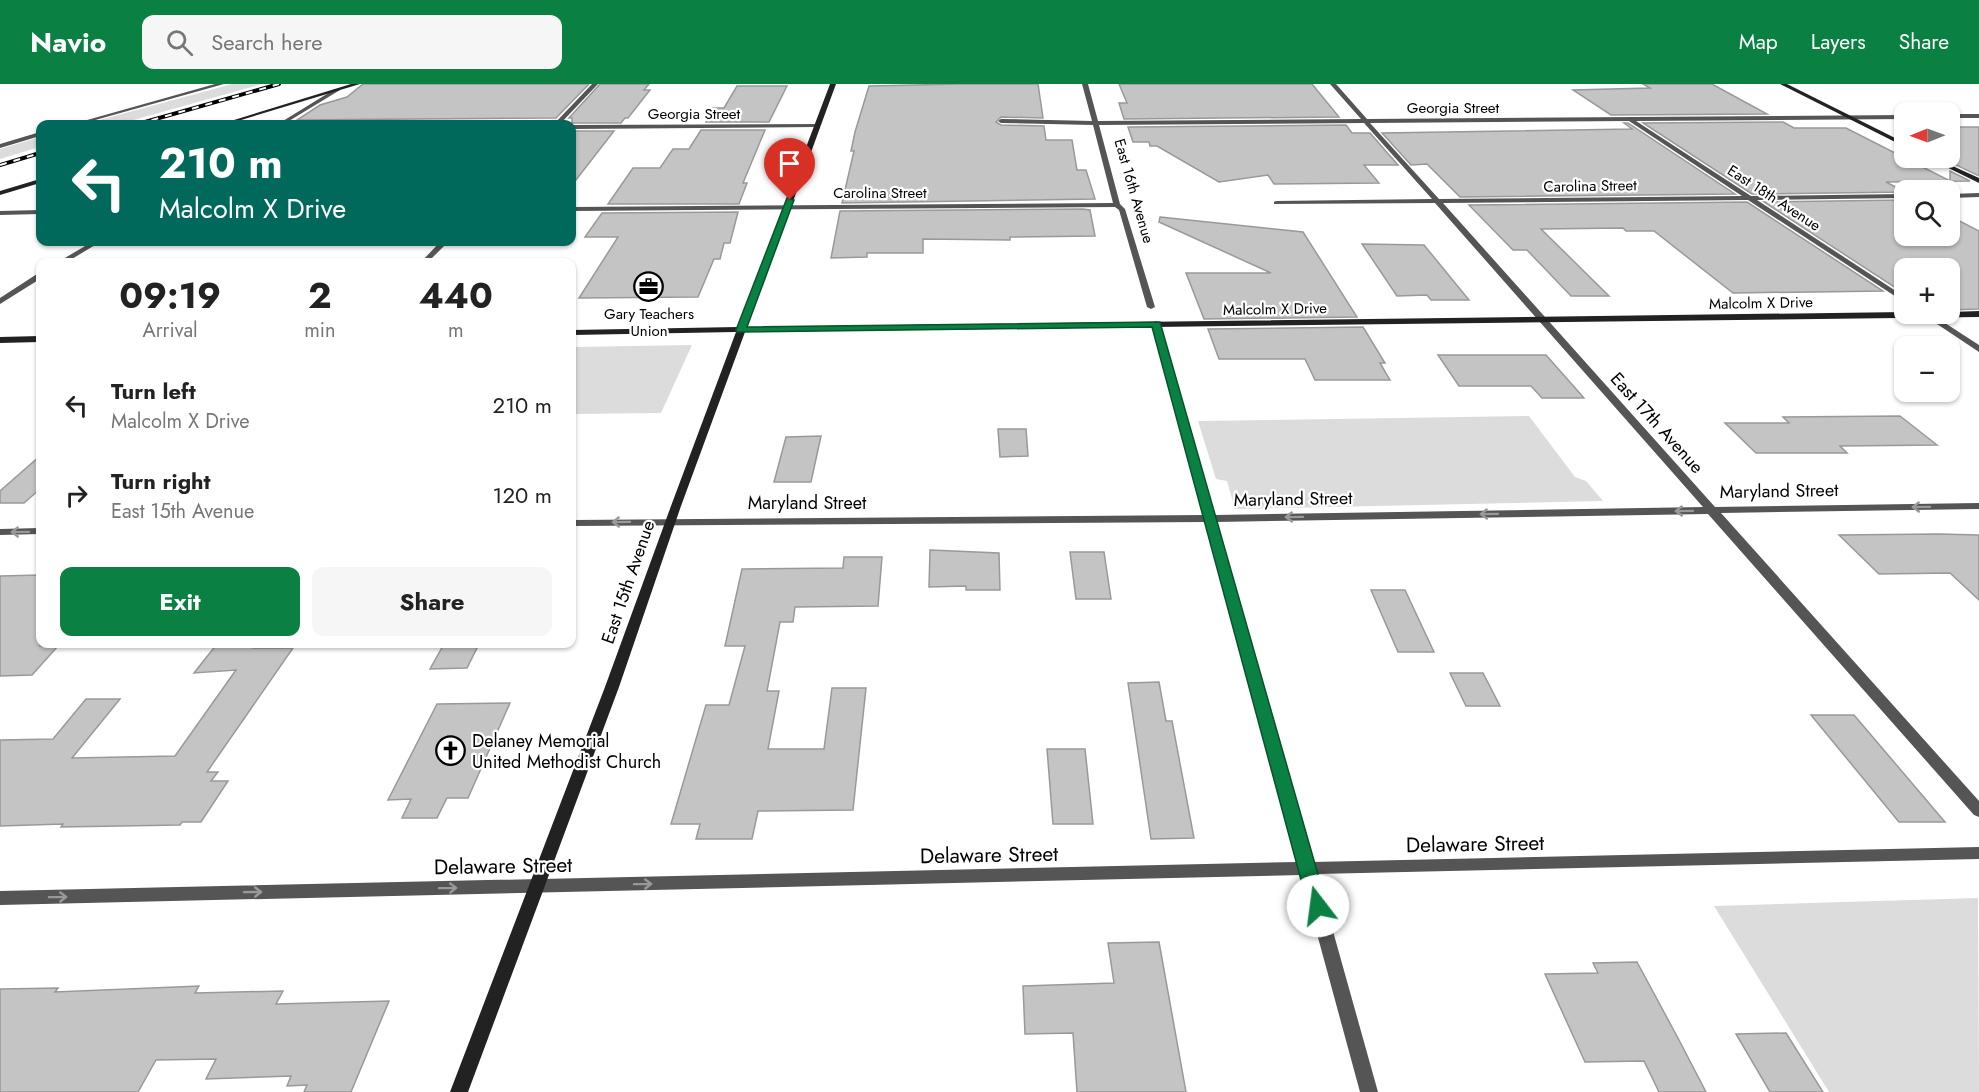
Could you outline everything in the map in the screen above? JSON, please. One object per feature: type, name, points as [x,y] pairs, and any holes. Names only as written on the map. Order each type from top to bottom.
[{"type":"street","points":[[90,120],[221,84]]},
{"type":"street","points":[[237,120],[357,84]]},
{"type":"street","points":[[561,120],[595,84]]},
{"type":"street","name":"East 15th Avenue","points":[[459,1092],[612,687],[670,522],[833,84]]},
{"type":"street","name":"East 16th Avenue","points":[[1085,84],[1117,205],[1122,209],[1151,307]]},
{"type":"street","name":"East 17th Avenue","points":[[1333,84],[1979,811]]},
{"type":"street","points":[[1783,84],[1894,139]]},
{"type":"street","points":[[288,120],[337,90]]},
{"type":"street","points":[[1960,116],[1979,116]]},
{"type":"street","name":"Georgia Street","points":[[1001,121],[1097,123],[1894,117]]},
{"type":"street","name":"East 18th Avenue","points":[[1630,119],[1894,293]]},
{"type":"street","name":"Georgia Street","points":[[576,127],[817,125]]},
{"type":"street","points":[[0,146],[36,135]]},
{"type":"street","points":[[1952,168],[1979,181]]},
{"type":"street","points":[[0,194],[36,182]]},
{"type":"street","points":[[1960,196],[1979,195]]},
{"type":"street","name":"Carolina Street","points":[[1276,203],[1894,196]]},
{"type":"street","name":"Carolina Street","points":[[576,208],[1117,205]]},
{"type":"street","points":[[0,213],[36,212]]},
{"type":"street","points":[[69,258],[89,246]]},
{"type":"street","points":[[428,258],[440,246]]},
{"type":"street","points":[[0,302],[36,279]]},
{"type":"street","name":"Malcolm X Drive","points":[[576,332],[1894,314]]},
{"type":"street","name":"Malcolm X Drive","points":[[1960,314],[1979,314]]},
{"type":"street","points":[[1156,324],[1369,1092]]},
{"type":"street","points":[[1941,324],[1979,349]]},
{"type":"street","points":[[0,340],[36,339]]},
{"type":"street","name":"Maryland Street","points":[[576,523],[1210,519],[1979,506]]},
{"type":"street","points":[[0,532],[36,531]]},
{"type":"street","name":"Delaware Street","points":[[0,898],[1979,854]]},
{"type":"shaded area","points":[[232,84],[262,84],[133,120],[100,120]]},
{"type":"shaded area","points":[[36,138],[36,148],[0,159],[0,149]]},
{"type":"shaded area","points":[[692,345],[661,413],[576,414],[576,347]]},
{"type":"shaded area","points":[[1529,416],[1575,477],[1586,481],[1603,501],[1235,509],[1227,481],[1216,479],[1198,421]]},
{"type":"shaded area","points":[[1978,898],[1979,1092],[1829,1092],[1714,906]]},
{"type":"building","points":[[363,84],[589,84],[556,118],[297,120],[320,105],[347,97]]},
{"type":"building","points":[[600,84],[649,84],[644,90],[650,90],[628,118],[621,123],[576,123],[576,120],[569,118]]},
{"type":"building","points":[[1038,84],[1043,118],[1001,117],[996,122],[1001,125],[1044,126],[1046,140],[1072,140],[1077,170],[1086,170],[1095,199],[842,203],[854,151],[851,151],[855,132],[869,86]]},
{"type":"building","points":[[1119,84],[1312,84],[1339,117],[1124,119],[1119,103],[1127,103]]},
{"type":"building","points":[[1643,84],[1712,84],[1767,114],[1611,115],[1573,90],[1650,88]]},
{"type":"building","points":[[737,86],[787,86],[769,122],[706,122],[713,108],[724,108]]},
{"type":"building","points":[[1783,122],[1794,128],[1846,128],[1894,152],[1894,168],[1924,168],[1948,180],[1886,182],[1894,186],[1894,192],[1752,194],[1643,123]]},
{"type":"building","points":[[1624,123],[1628,123],[1735,194],[1460,197],[1427,164],[1411,165],[1382,133],[1632,129]]},
{"type":"building","points":[[1346,125],[1352,133],[1370,133],[1398,165],[1364,165],[1379,183],[1274,184],[1268,175],[1219,182],[1157,146],[1150,146],[1149,142],[1133,142],[1128,127]]},
{"type":"building","points":[[1960,127],[1979,127],[1979,176],[1960,167]]},
{"type":"building","points":[[701,130],[765,130],[743,183],[747,183],[739,204],[608,204],[633,168],[660,168],[673,149],[689,149]]},
{"type":"building","points":[[576,131],[614,131],[576,180]]},
{"type":"building","points":[[1950,171],[1970,181],[1950,180]]},
{"type":"building","points":[[1894,200],[1894,246],[1960,246],[1960,221],[1979,231],[1979,309],[1960,310],[1960,258],[1894,258],[1894,287],[1764,202]]},
{"type":"building","points":[[1747,202],[1883,291],[1733,293],[1654,231],[1626,231],[1623,228],[1541,229],[1609,296],[1571,296],[1527,250],[1513,250],[1469,205]]},
{"type":"building","points":[[1090,210],[1095,236],[1010,237],[1010,240],[923,239],[923,253],[867,253],[867,257],[831,258],[840,211]]},
{"type":"building","points":[[738,212],[730,243],[724,243],[720,259],[714,259],[698,297],[579,298],[618,237],[585,237],[602,213]]},
{"type":"building","points":[[1160,217],[1303,232],[1357,317],[1204,319],[1186,273],[1271,273],[1159,222]]},
{"type":"building","points":[[1362,244],[1424,245],[1469,300],[1431,300],[1427,295],[1397,296]]},
{"type":"building","points":[[1363,327],[1385,363],[1380,363],[1390,380],[1315,380],[1305,359],[1219,359],[1208,329]]},
{"type":"building","points":[[1438,355],[1546,355],[1584,398],[1542,398],[1531,386],[1459,386]]},
{"type":"building","points":[[1900,416],[1937,445],[1840,446],[1847,453],[1756,453],[1725,423],[1789,423],[1783,417]]},
{"type":"building","points":[[998,429],[1026,429],[1028,456],[1000,457]]},
{"type":"building","points":[[821,436],[811,482],[774,482],[786,437]]},
{"type":"building","points":[[36,460],[36,492],[24,503],[0,503],[0,491]]},
{"type":"building","points":[[1839,535],[1979,535],[1979,600],[1950,573],[1879,574]]},
{"type":"building","points":[[930,550],[999,553],[1000,590],[966,590],[966,586],[929,587]]},
{"type":"building","points":[[1070,552],[1104,552],[1111,599],[1076,599]]},
{"type":"building","points":[[844,557],[882,557],[878,606],[795,607],[793,622],[780,622],[767,691],[779,691],[768,749],[824,749],[832,688],[866,688],[853,810],[758,811],[752,839],[696,839],[700,824],[671,824],[706,705],[729,705],[745,646],[725,646],[742,569],[843,568]]},
{"type":"building","points":[[36,575],[36,648],[56,648],[32,675],[0,676],[0,576]]},
{"type":"building","points":[[1371,590],[1405,590],[1434,652],[1398,652]]},
{"type":"building","points":[[214,648],[293,648],[207,772],[218,772],[211,781],[228,781],[201,822],[182,822],[180,825],[0,826],[0,740],[53,739],[86,699],[120,699],[72,758],[175,756],[236,670],[194,673]]},
{"type":"building","points":[[442,648],[477,648],[467,668],[430,669]]},
{"type":"building","points":[[1450,673],[1483,673],[1500,706],[1466,706]]},
{"type":"building","points":[[1159,682],[1166,721],[1172,721],[1194,838],[1151,839],[1128,683]]},
{"type":"building","name":"Delaney Memorial United Methodist Church","points":[[510,703],[468,798],[447,798],[437,818],[402,818],[411,799],[388,800],[437,704]]},
{"type":"building","points":[[1811,715],[1854,715],[1945,822],[1899,822]]},
{"type":"building","points":[[1047,749],[1085,749],[1093,824],[1053,824]]},
{"type":"building","points":[[1159,942],[1186,1092],[1077,1092],[1073,1033],[1025,1034],[1023,986],[1114,983],[1108,943]]},
{"type":"building","points":[[1637,962],[1706,1092],[1659,1092],[1644,1061],[1585,1062],[1545,974],[1598,973],[1593,963]]},
{"type":"building","points":[[199,986],[195,993],[283,991],[276,1004],[389,1001],[351,1092],[304,1092],[307,1085],[287,1086],[291,1076],[206,1079],[216,1059],[156,1060],[138,1092],[0,1092],[0,989],[58,988],[55,992]]},
{"type":"building","points":[[1786,1033],[1823,1092],[1770,1092],[1736,1034]]},
{"type":"railway","points":[[152,120],[279,84]]},
{"type":"railway","points":[[0,165],[36,154]]},
{"type":"place","name":"Gary Teachers Union","points":[[649,287]]},
{"type":"place","name":"Delaney Memorial United Methodist Church","points":[[451,751]]},
{"type":"route","points":[[790,200],[741,330],[1156,324],[1318,906]]}]
